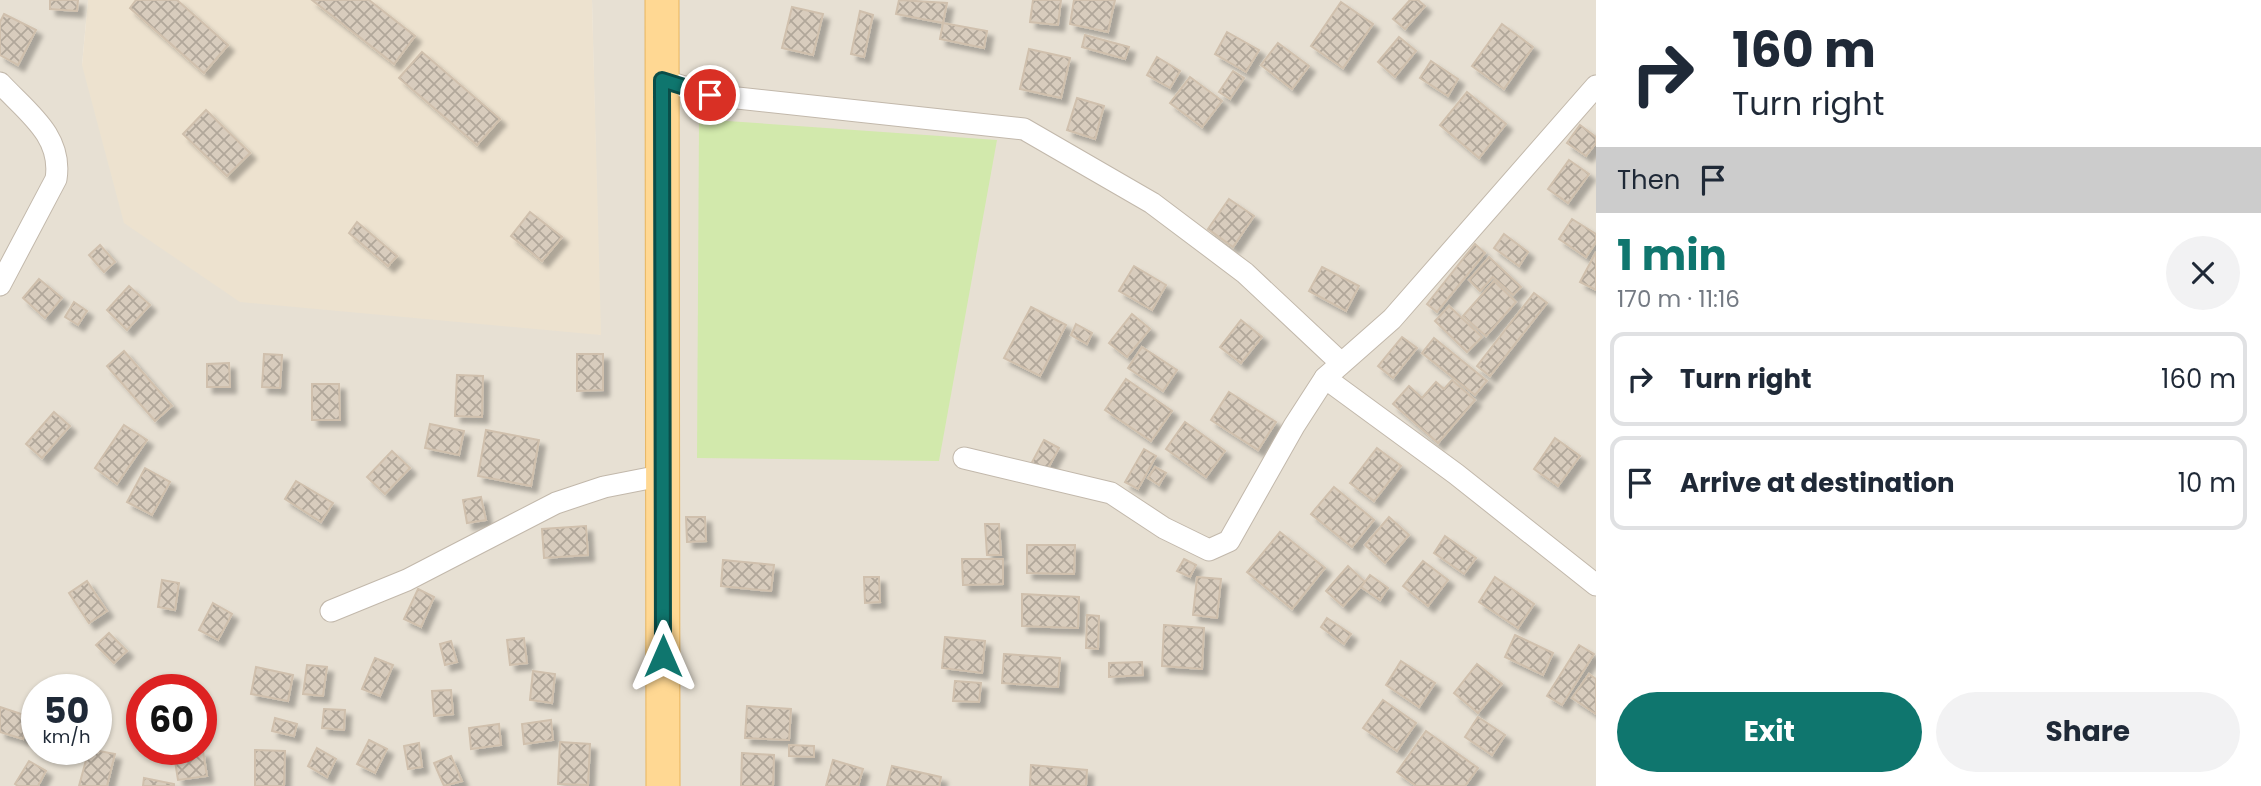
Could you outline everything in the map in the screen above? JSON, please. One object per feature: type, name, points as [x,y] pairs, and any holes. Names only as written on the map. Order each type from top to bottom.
[{"type":"main road","points":[[662,0],[665,475],[663,786]]},
{"type":"street","points":[[662,80],[710,95],[1024,129],[1152,203],[1245,273],[1340,362]]},
{"type":"street","points":[[0,83],[52,138],[59,163],[56,180],[0,285]]},
{"type":"street","points":[[964,457],[1067,485],[1111,493],[1164,528],[1209,550],[1229,541],[1294,426],[1325,378],[1392,319],[1596,86]]},
{"type":"street","points":[[1325,378],[1455,474],[1596,586]]},
{"type":"street","points":[[331,611],[408,580],[556,503],[604,487],[665,475]]},
{"type":"shaded area","points":[[0,0],[88,0],[82,65],[600,335],[592,0],[1596,0],[1596,786],[0,786]]},
{"type":"shaded area","points":[[88,0],[592,0],[601,335],[240,302],[124,223],[82,65]]},
{"type":"green space","points":[[699,119],[997,140],[939,461],[697,458]]},
{"type":"building","points":[[50,0],[78,0],[77,11],[50,9]]},
{"type":"building","points":[[136,0],[177,0],[228,45],[204,73],[130,8]]},
{"type":"building","points":[[312,0],[369,0],[415,36],[394,64]]},
{"type":"building","points":[[899,0],[947,3],[943,23],[896,14]]},
{"type":"building","points":[[1033,0],[1061,0],[1058,25],[1030,22]]},
{"type":"building","points":[[1074,0],[1115,0],[1108,32],[1070,24]]},
{"type":"building","points":[[1410,0],[1418,0],[1425,6],[1405,29],[1393,19]]},
{"type":"building","points":[[1341,2],[1373,24],[1343,68],[1311,46]]},
{"type":"building","points":[[792,7],[823,14],[813,55],[782,48]]},
{"type":"building","points":[[860,11],[873,15],[864,57],[851,54]]},
{"type":"building","points":[[4,14],[36,30],[18,65],[0,55],[0,22]]},
{"type":"building","points":[[943,23],[987,31],[984,48],[940,39]]},
{"type":"building","points":[[1502,24],[1533,47],[1504,89],[1472,66]]},
{"type":"building","points":[[1227,32],[1259,50],[1246,72],[1215,54]]},
{"type":"building","points":[[1085,35],[1129,47],[1125,59],[1082,47]]},
{"type":"building","points":[[1399,37],[1416,51],[1395,77],[1378,62]]},
{"type":"building","points":[[1278,43],[1309,66],[1292,89],[1261,65]]},
{"type":"building","points":[[1029,49],[1070,58],[1061,98],[1020,89]]},
{"type":"building","points":[[422,52],[500,119],[477,145],[399,78]]},
{"type":"building","points":[[1157,57],[1180,71],[1170,88],[1147,75]]},
{"type":"building","points":[[1431,61],[1458,79],[1448,96],[1420,78]]},
{"type":"building","points":[[1233,71],[1244,78],[1230,99],[1219,92]]},
{"type":"building","points":[[1190,77],[1222,101],[1202,127],[1170,103]]},
{"type":"building","points":[[1467,92],[1506,124],[1479,158],[1440,125]]},
{"type":"building","points":[[1077,98],[1104,106],[1095,139],[1067,130]]},
{"type":"building","points":[[206,110],[250,153],[227,176],[183,134]]},
{"type":"building","points":[[1580,125],[1596,137],[1596,143],[1586,156],[1567,143]]},
{"type":"building","points":[[1569,160],[1589,174],[1568,203],[1548,189]]},
{"type":"building","points":[[1229,199],[1254,216],[1233,247],[1208,229]]},
{"type":"building","points":[[530,212],[562,237],[542,261],[511,236]]},
{"type":"building","points":[[1572,219],[1596,234],[1596,242],[1586,257],[1559,239]]},
{"type":"building","points":[[357,222],[397,256],[388,266],[349,233]]},
{"type":"building","points":[[1504,234],[1528,252],[1519,266],[1494,248]]},
{"type":"building","points":[[1475,244],[1485,253],[1437,312],[1427,304]]},
{"type":"building","points":[[100,245],[115,262],[104,272],[89,255]]},
{"type":"building","points":[[1596,252],[1596,290],[1580,282]]},
{"type":"building","points":[[1489,257],[1521,287],[1513,295],[1493,277],[1480,291],[1469,280]]},
{"type":"building","points":[[1134,266],[1166,285],[1152,310],[1119,291]]},
{"type":"building","points":[[1322,267],[1359,286],[1346,311],[1309,291]]},
{"type":"building","points":[[39,279],[62,298],[45,318],[23,298]]},
{"type":"building","points":[[1494,281],[1516,302],[1486,336],[1463,316]]},
{"type":"building","points":[[129,286],[150,305],[127,330],[107,310]]},
{"type":"building","points":[[1534,293],[1547,303],[1490,376],[1477,366]]},
{"type":"building","points":[[74,302],[87,311],[78,325],[65,317]]},
{"type":"building","points":[[1449,306],[1482,337],[1467,352],[1435,321]]},
{"type":"building","points":[[1031,307],[1066,325],[1040,376],[1004,358]]},
{"type":"building","points":[[1132,314],[1150,329],[1127,357],[1109,343]]},
{"type":"building","points":[[1241,320],[1262,337],[1241,363],[1220,347]]},
{"type":"building","points":[[1076,324],[1092,333],[1087,344],[1071,335]]},
{"type":"building","points":[[1402,337],[1417,348],[1393,378],[1378,366]]},
{"type":"building","points":[[1434,338],[1487,381],[1475,395],[1422,353]]},
{"type":"building","points":[[1142,347],[1177,370],[1163,391],[1128,368]]},
{"type":"building","points":[[124,351],[172,406],[155,421],[107,366]]},
{"type":"building","points":[[264,354],[282,355],[280,388],[262,387]]},
{"type":"building","points":[[577,354],[603,354],[603,390],[577,391]]},
{"type":"building","points":[[229,363],[230,387],[207,387],[207,364]]},
{"type":"building","points":[[457,375],[483,376],[482,417],[455,416]]},
{"type":"building","points":[[1126,379],[1172,411],[1151,441],[1105,410]]},
{"type":"building","points":[[1452,380],[1475,400],[1438,443],[1393,404],[1409,386],[1422,398],[1436,382],[1444,389]]},
{"type":"building","points":[[312,384],[339,384],[340,420],[312,420]]},
{"type":"building","points":[[1229,392],[1276,422],[1258,450],[1211,420]]},
{"type":"building","points":[[54,412],[70,426],[42,458],[26,444]]},
{"type":"building","points":[[1185,422],[1225,451],[1206,477],[1166,449]]},
{"type":"building","points":[[430,424],[464,431],[459,455],[425,448]]},
{"type":"building","points":[[124,425],[147,440],[117,484],[95,468]]},
{"type":"building","points":[[486,430],[539,440],[531,486],[478,476]]},
{"type":"building","points":[[1555,438],[1580,456],[1558,486],[1534,469]]},
{"type":"building","points":[[1044,440],[1059,448],[1046,472],[1031,464]]},
{"type":"building","points":[[1377,448],[1401,466],[1374,501],[1350,483]]},
{"type":"building","points":[[1144,449],[1156,456],[1138,489],[1125,482]]},
{"type":"building","points":[[392,451],[410,468],[385,494],[367,477]]},
{"type":"building","points":[[1155,467],[1166,473],[1159,485],[1148,478]]},
{"type":"building","points":[[145,468],[170,482],[152,515],[127,502]]},
{"type":"building","points":[[296,481],[333,503],[321,522],[285,499]]},
{"type":"building","points":[[1334,487],[1374,520],[1352,547],[1311,514]]},
{"type":"building","points":[[481,497],[486,520],[467,523],[463,500]]},
{"type":"building","points":[[686,517],[705,517],[706,541],[687,542]]},
{"type":"building","points":[[1389,517],[1409,535],[1385,563],[1365,545]]},
{"type":"building","points":[[985,524],[999,524],[1001,555],[987,555]]},
{"type":"building","points":[[586,526],[588,555],[544,558],[542,529]]},
{"type":"building","points":[[1280,532],[1325,568],[1292,609],[1247,572]]},
{"type":"building","points":[[1445,536],[1476,558],[1464,574],[1434,553]]},
{"type":"building","points":[[1027,545],[1075,545],[1074,574],[1027,573]]},
{"type":"building","points":[[962,559],[1003,559],[1003,584],[963,585]]},
{"type":"building","points":[[1184,559],[1196,565],[1190,577],[1177,571]]},
{"type":"building","points":[[723,560],[774,565],[771,591],[721,586]]},
{"type":"building","points":[[1423,561],[1448,580],[1428,606],[1403,586]]},
{"type":"building","points":[[1348,566],[1365,582],[1343,606],[1326,591]]},
{"type":"building","points":[[1370,575],[1388,588],[1380,600],[1361,587]]},
{"type":"building","points":[[864,577],[879,577],[880,602],[865,603]]},
{"type":"building","points":[[1197,577],[1221,579],[1217,618],[1193,615]]},
{"type":"building","points":[[1495,577],[1534,604],[1518,628],[1479,602]]},
{"type":"building","points":[[162,580],[179,583],[175,610],[158,607]]},
{"type":"building","points":[[87,581],[107,611],[89,623],[69,593]]},
{"type":"building","points":[[418,589],[434,597],[421,627],[404,619]]},
{"type":"building","points":[[1022,594],[1079,597],[1078,628],[1022,626]]},
{"type":"building","points":[[213,603],[232,614],[218,640],[199,630]]},
{"type":"building","points":[[1087,615],[1099,616],[1098,649],[1086,648]]},
{"type":"building","points":[[1327,618],[1351,634],[1344,644],[1321,627]]},
{"type":"building","points":[[1164,625],[1204,628],[1202,669],[1162,666]]},
{"type":"building","points":[[109,633],[127,651],[114,663],[96,645]]},
{"type":"building","points":[[1515,635],[1553,653],[1543,675],[1505,657]]},
{"type":"building","points":[[945,637],[985,641],[982,673],[942,668]]},
{"type":"building","points":[[524,638],[527,663],[510,665],[507,640]]},
{"type":"building","points":[[451,641],[457,662],[445,665],[440,644]]},
{"type":"building","points":[[1579,645],[1594,654],[1562,705],[1547,696]]},
{"type":"building","points":[[1004,654],[1060,658],[1058,687],[1002,683]]},
{"type":"building","points":[[375,658],[393,665],[380,696],[362,689]]},
{"type":"building","points":[[1401,661],[1435,683],[1419,707],[1386,685]]},
{"type":"building","points":[[1142,662],[1143,675],[1109,677],[1109,663]]},
{"type":"building","points":[[1477,664],[1502,684],[1478,713],[1454,693]]},
{"type":"building","points":[[307,665],[327,667],[323,696],[303,694]]},
{"type":"building","points":[[256,667],[293,675],[288,701],[251,694]]},
{"type":"building","points":[[533,671],[555,674],[552,703],[530,700]]},
{"type":"building","points":[[1589,674],[1596,679],[1596,714],[1572,698]]},
{"type":"building","points":[[955,681],[981,683],[979,702],[953,701]]},
{"type":"building","points":[[451,690],[453,714],[434,716],[432,691]]},
{"type":"building","points":[[1383,700],[1416,723],[1397,751],[1363,728]]},
{"type":"building","points":[[747,706],[791,709],[789,740],[745,738]]},
{"type":"building","points":[[0,707],[21,714],[21,738],[0,732]]},
{"type":"building","points":[[324,709],[345,710],[344,730],[322,728]]},
{"type":"building","points":[[1478,717],[1505,735],[1492,755],[1465,737]]},
{"type":"building","points":[[275,718],[297,724],[294,736],[272,731]]},
{"type":"building","points":[[551,720],[553,740],[524,744],[522,724]]},
{"type":"building","points":[[499,724],[501,745],[471,749],[469,728]]},
{"type":"building","points":[[1426,731],[1478,768],[1465,786],[1416,786],[1397,772]]},
{"type":"building","points":[[369,740],[387,749],[375,773],[357,764]]},
{"type":"building","points":[[560,742],[590,744],[588,785],[558,784]]},
{"type":"building","points":[[419,743],[422,767],[408,769],[404,746]]},
{"type":"building","points":[[789,745],[814,746],[814,757],[789,756]]},
{"type":"building","points":[[317,748],[336,759],[327,777],[308,766]]},
{"type":"building","points":[[255,750],[285,751],[284,786],[255,786]]},
{"type":"building","points":[[112,753],[115,754],[107,786],[79,786],[85,765],[112,765]]},
{"type":"building","points":[[742,753],[774,755],[773,786],[741,786]]},
{"type":"building","points":[[451,756],[462,781],[444,786],[434,763]]},
{"type":"building","points":[[833,760],[863,769],[858,786],[826,786]]},
{"type":"building","points":[[27,765],[36,765],[46,771],[38,786],[15,784]]},
{"type":"building","points":[[176,765],[205,765],[207,776],[178,780]]},
{"type":"building","points":[[1031,765],[1087,770],[1086,786],[1030,786]]},
{"type":"building","points":[[892,766],[941,777],[939,786],[887,786]]},
{"type":"building","points":[[144,778],[174,784],[174,786],[143,786]]},
{"type":"route","points":[[663,656],[665,475],[662,80],[710,95]]}]
